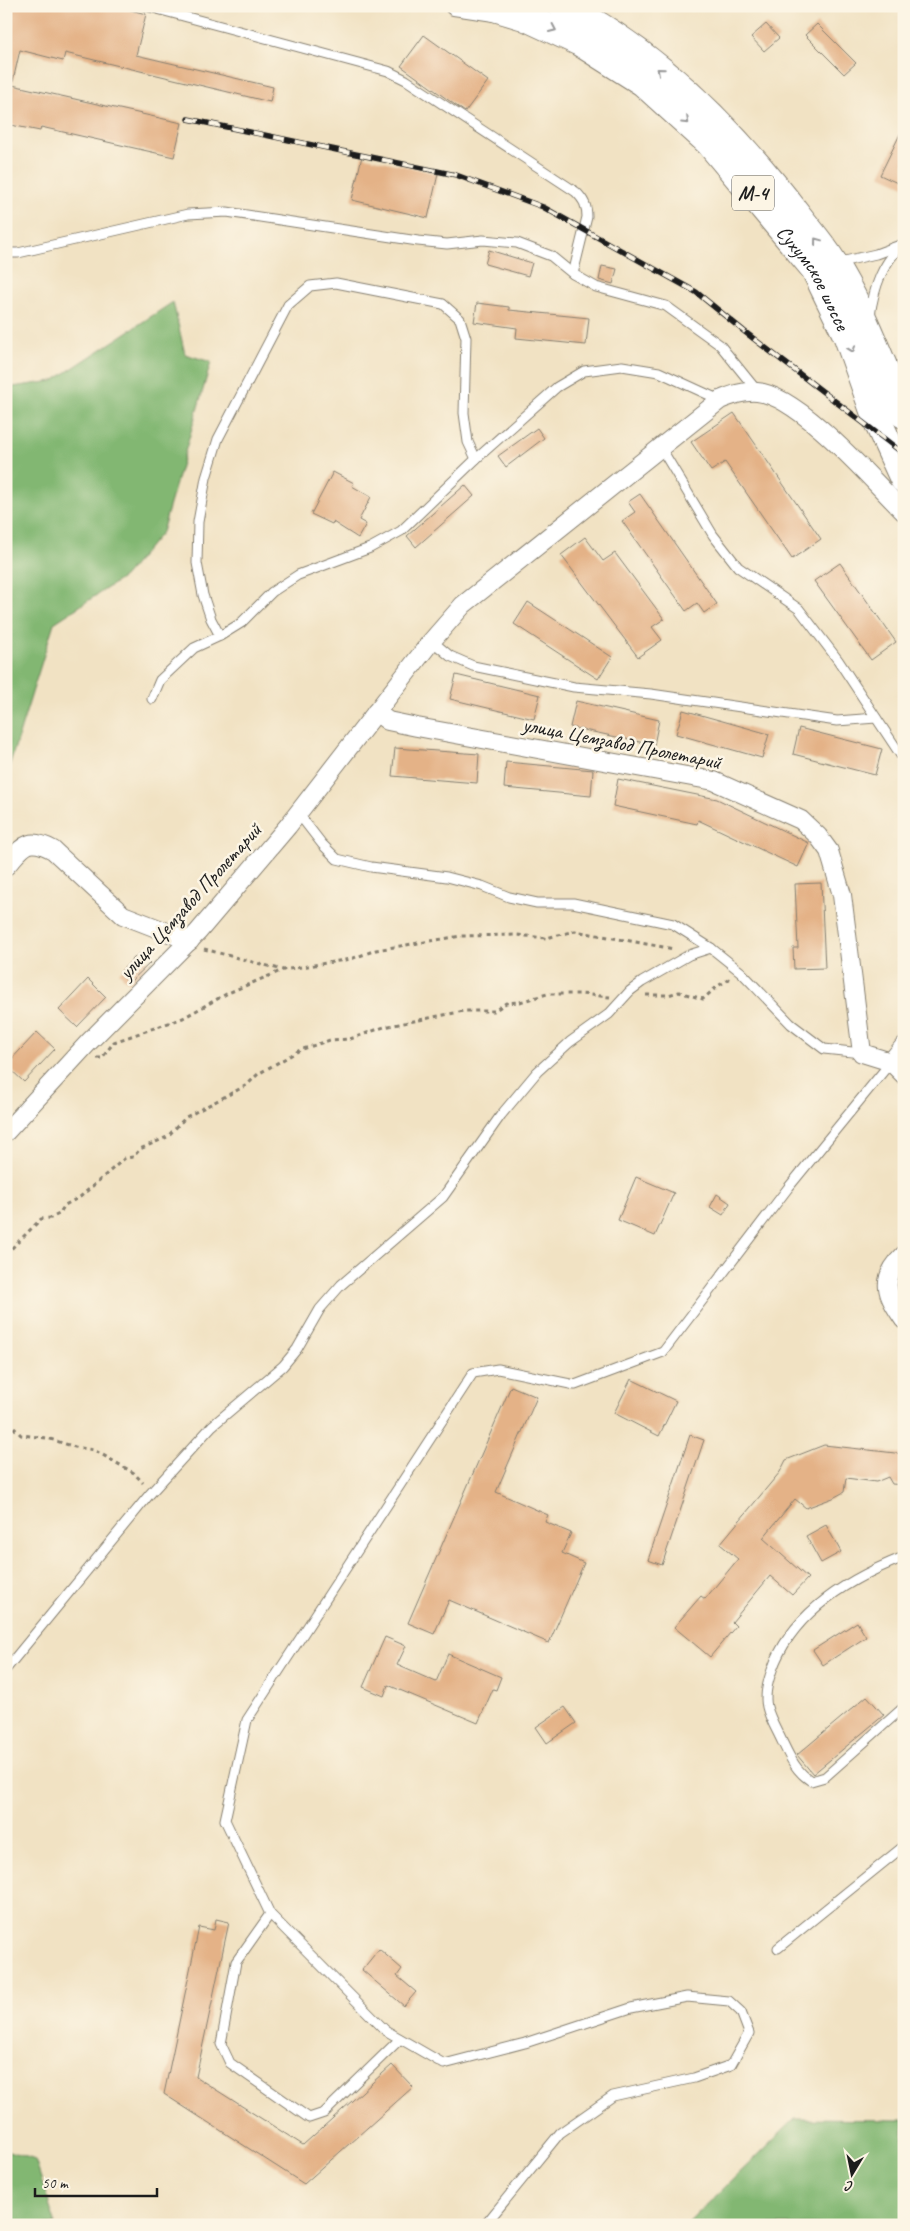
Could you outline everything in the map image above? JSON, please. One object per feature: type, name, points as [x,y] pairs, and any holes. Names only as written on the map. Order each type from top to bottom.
[{"type":"highway","name":"Сухумское шоссе","points":[[491,6],[524,16],[580,42],[643,82],[710,143],[768,210],[815,269],[848,337],[878,422],[904,479]]},
{"type":"highway","name":"Сухумское шоссе","points":[[563,6],[593,21],[658,69],[730,134],[787,202],[833,263],[868,328],[897,392],[904,414]]},
{"type":"street","points":[[454,6],[524,16]]},
{"type":"street","points":[[758,392],[779,398],[801,411],[904,512]]},
{"type":"street","name":"улица Цемзавод Пролетарий","points":[[6,1132],[78,1054],[189,942],[298,813],[432,641],[463,605],[720,400],[738,393],[758,392]]},
{"type":"street","name":"улица Цемзавод Пролетарий","points":[[376,712],[388,721],[417,727],[714,781],[801,820],[818,836],[829,851],[842,896],[860,1022],[862,1053]]},
{"type":"street","points":[[6,866],[22,848],[31,843],[40,843],[53,850],[123,915],[189,942]]},
{"type":"street","points":[[891,1062],[904,1046]]},
{"type":"street","points":[[862,1053],[891,1062],[904,1075]]},
{"type":"street","points":[[899,1260],[886,1280],[891,1300],[904,1320]]},
{"type":"lane","points":[[146,6],[388,71],[406,80],[576,192],[583,199],[587,208],[587,217],[573,274]]},
{"type":"lane","points":[[6,253],[18,253],[188,214],[227,212],[418,241],[447,244],[483,240],[517,243],[551,256],[573,274],[596,287],[666,306],[720,345],[758,392]]},
{"type":"lane","points":[[833,263],[876,254],[903,243]]},
{"type":"lane","points":[[868,328],[873,292],[882,270],[903,243]]},
{"type":"lane","points":[[220,636],[202,595],[197,563],[198,522],[206,478],[218,439],[288,305],[310,286],[336,282],[443,304],[460,319],[466,338],[464,414],[468,442],[476,459]]},
{"type":"lane","points":[[152,699],[160,680],[194,648],[220,636],[241,623],[272,592],[298,575],[370,548],[401,531],[476,459],[557,387],[584,371],[622,366],[659,372],[720,400]]},
{"type":"lane","points":[[661,448],[712,535],[738,567],[800,610],[838,660],[904,760]]},
{"type":"lane","points":[[432,641],[450,656],[473,666],[574,687],[651,694],[836,721],[876,718]]},
{"type":"lane","points":[[298,813],[322,844],[337,859],[371,867],[447,877],[482,886],[509,897],[536,903],[573,903],[673,924],[711,948],[744,975],[791,1024],[824,1049],[862,1053]]},
{"type":"lane","points":[[6,1669],[149,1495],[212,1426],[283,1366],[296,1349],[320,1309],[341,1285],[443,1198],[501,1114],[538,1072],[570,1042],[609,1014],[630,991],[642,982],[689,955],[711,948]]},
{"type":"lane","points":[[485,2225],[560,2133],[613,2096],[694,2078],[731,2065],[749,2033],[741,2012],[729,2001],[688,1997],[631,2008],[525,2044],[444,2064],[400,2039],[385,2030],[270,1914],[225,1820],[247,1720],[473,1373],[498,1370],[575,1385],[663,1352],[788,1188],[891,1062]]},
{"type":"lane","points":[[904,1557],[872,1570],[815,1607],[791,1633],[775,1661],[766,1692],[767,1707],[799,1774],[811,1781],[825,1777],[904,1707]]},
{"type":"lane","points":[[778,1948],[904,1846]]},
{"type":"lane","points":[[270,1914],[236,1962],[221,2044],[230,2063],[309,2118],[324,2113],[400,2039]]},
{"type":"path","points":[[78,1054],[88,1060],[102,1058],[114,1042],[183,1018],[228,993],[284,970],[351,959],[376,950],[461,936],[517,935],[546,938],[575,931],[675,949],[689,955]]},
{"type":"path","points":[[189,942],[217,954],[284,970]]},
{"type":"path","points":[[630,991],[657,996],[679,992],[703,999],[731,978],[744,975]]},
{"type":"path","points":[[6,1254],[41,1220],[59,1214],[65,1205],[80,1197],[125,1158],[133,1157],[140,1149],[168,1137],[186,1118],[247,1085],[258,1074],[300,1050],[330,1040],[350,1039],[384,1027],[464,1011],[494,1012],[506,1003],[520,1002],[547,994],[581,994],[623,1000]]},
{"type":"path","points":[[6,1425],[12,1426],[20,1434],[47,1438],[75,1447],[94,1450],[134,1473],[143,1482],[149,1495]]},
{"type":"green space","points":[[173,302],[185,354],[211,362],[162,532],[124,577],[54,623],[6,776],[6,388],[53,381]]},
{"type":"green space","points":[[795,2119],[904,2120],[904,2225],[686,2225]]},
{"type":"green space","points":[[6,2150],[35,2160],[56,2225],[6,2225]]},
{"type":"building","points":[[10,6],[115,6],[146,14],[136,55],[273,87],[270,102],[65,53],[63,61],[20,50],[12,85],[182,123],[174,157],[41,127],[40,131],[6,124],[6,21]]},
{"type":"building","points":[[766,24],[779,38],[764,51],[751,37]]},
{"type":"building","points":[[817,24],[856,63],[844,74],[805,35]]},
{"type":"building","points":[[424,35],[488,81],[465,112],[401,66]]},
{"type":"building","points":[[904,126],[904,186],[880,175]]},
{"type":"building","points":[[362,156],[438,174],[428,218],[352,200]]},
{"type":"building","points":[[489,250],[532,263],[528,276],[485,264]]},
{"type":"building","points":[[602,266],[617,269],[613,284],[599,280]]},
{"type":"building","points":[[477,303],[509,307],[509,310],[589,318],[586,345],[516,338],[517,328],[474,322]]},
{"type":"building","points":[[734,413],[821,539],[792,559],[725,462],[711,471],[691,442]]},
{"type":"building","points":[[537,428],[544,438],[506,467],[498,456]]},
{"type":"building","points":[[333,472],[354,483],[352,486],[371,497],[359,520],[366,524],[358,538],[333,522],[332,524],[311,514]]},
{"type":"building","points":[[465,485],[474,496],[416,547],[407,536]]},
{"type":"building","points":[[640,494],[717,604],[704,613],[697,603],[686,611],[622,521],[635,512],[628,502]]},
{"type":"building","points":[[585,537],[603,561],[615,553],[664,619],[652,627],[662,640],[638,657],[561,555]]},
{"type":"building","points":[[840,563],[896,642],[871,660],[814,581]]},
{"type":"building","points":[[528,602],[612,657],[598,679],[514,624]]},
{"type":"building","points":[[456,675],[540,695],[534,719],[450,699]]},
{"type":"building","points":[[576,701],[659,720],[654,745],[570,727]]},
{"type":"building","points":[[683,710],[769,734],[762,758],[676,734]]},
{"type":"building","points":[[799,728],[882,749],[875,775],[793,754]]},
{"type":"building","points":[[395,748],[479,754],[477,783],[392,776]]},
{"type":"building","points":[[506,762],[593,770],[591,796],[504,788]]},
{"type":"building","points":[[618,779],[717,799],[809,843],[798,867],[698,820],[697,824],[613,806]]},
{"type":"building","points":[[821,883],[825,968],[794,969],[793,948],[798,948],[795,884]]},
{"type":"building","points":[[139,953],[150,963],[129,983],[119,973]]},
{"type":"building","points":[[88,979],[106,997],[77,1027],[59,1010]]},
{"type":"building","points":[[37,1032],[55,1049],[24,1082],[6,1065]]},
{"type":"building","points":[[636,1177],[674,1193],[655,1236],[618,1220]]},
{"type":"building","points":[[717,1194],[730,1203],[723,1215],[710,1207]]},
{"type":"building","points":[[631,1379],[676,1401],[659,1436],[614,1413]]},
{"type":"building","points":[[511,1386],[537,1397],[496,1492],[548,1515],[545,1522],[571,1533],[562,1553],[584,1563],[549,1643],[449,1600],[434,1634],[408,1623]]},
{"type":"building","points":[[690,1435],[704,1440],[662,1565],[648,1560]]},
{"type":"building","points":[[824,1445],[904,1454],[904,1485],[892,1484],[888,1477],[876,1482],[846,1478],[844,1492],[833,1498],[806,1508],[795,1499],[763,1538],[808,1578],[792,1595],[770,1576],[732,1622],[736,1626],[710,1657],[674,1627],[701,1596],[705,1599],[738,1559],[720,1544],[780,1472],[786,1460]]},
{"type":"building","points":[[826,1525],[841,1552],[821,1563],[806,1536]]},
{"type":"building","points":[[857,1622],[866,1637],[823,1665],[813,1650]]},
{"type":"building","points":[[385,1637],[406,1646],[397,1665],[436,1682],[448,1654],[501,1677],[496,1690],[493,1689],[478,1723],[388,1685],[384,1696],[363,1687]]},
{"type":"building","points":[[867,1696],[884,1715],[813,1774],[797,1755]]},
{"type":"building","points":[[565,1707],[576,1723],[547,1743],[536,1727]]},
{"type":"building","points":[[216,1919],[229,1922],[196,2077],[303,2145],[392,2065],[413,2087],[304,2184],[164,2094],[199,1927],[214,1930]]},
{"type":"building","points":[[379,1949],[402,1969],[397,1976],[416,1992],[404,2006],[362,1970]]},
{"type":"railway","points":[[188,119],[456,175],[543,207],[696,292],[904,454]]}]
